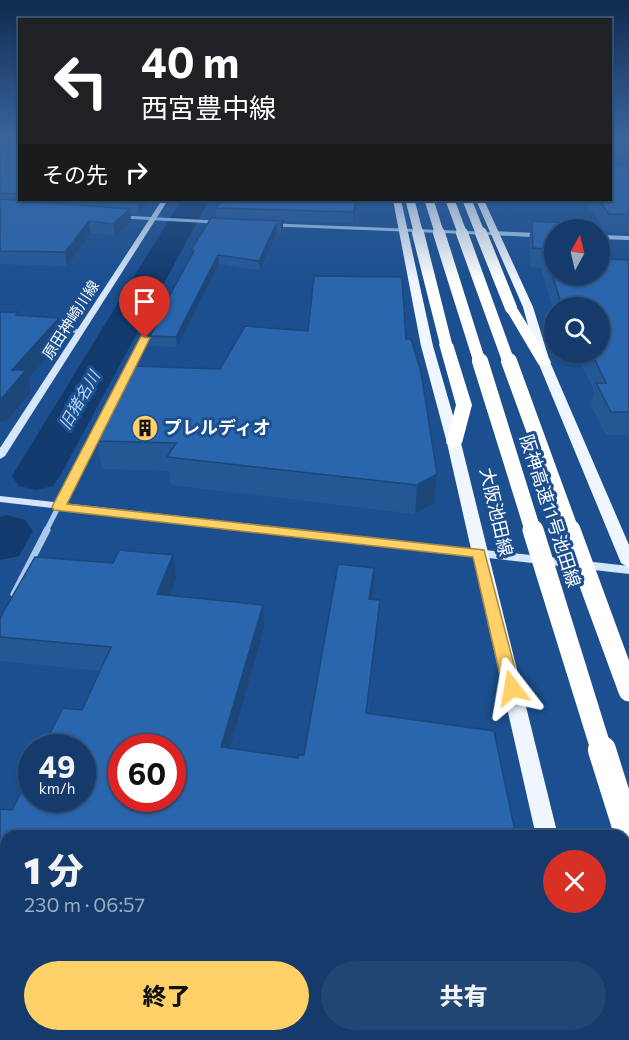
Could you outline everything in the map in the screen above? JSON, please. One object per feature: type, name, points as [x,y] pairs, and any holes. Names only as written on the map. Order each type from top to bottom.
[{"type":"highway","points":[[410,201],[446,344],[464,405],[454,443]]},
{"type":"highway","name":"阪神高速11号池田線","points":[[429,201],[627,830]]},
{"type":"highway","name":"阪神高速11号池田線","points":[[450,201],[629,691]]},
{"type":"highway","points":[[467,201],[511,308],[544,362]]},
{"type":"main road","name":"大阪池田線","points":[[397,201],[427,346],[454,443],[546,830]]},
{"type":"main road","points":[[480,201],[528,308],[544,362]]},
{"type":"main road","points":[[544,363],[629,563]]},
{"type":"street","name":"原田神崎川線","points":[[0,456],[164,201]]},
{"type":"street","points":[[118,216],[216,222]]},
{"type":"street","points":[[275,225],[544,235]]},
{"type":"street","points":[[610,237],[629,238]]},
{"type":"street","points":[[46,329],[80,331]]},
{"type":"street","points":[[11,601],[145,338]]},
{"type":"street","points":[[0,499],[629,570]]},
{"type":"building","points":[[0,185],[18,185],[18,194],[0,193]]},
{"type":"building","points":[[612,185],[629,185],[629,214],[609,214],[600,201],[612,201]]},
{"type":"building","points":[[0,199],[130,209],[113,224],[89,221],[65,252],[0,251]]},
{"type":"building","points":[[107,201],[139,201],[137,203]]},
{"type":"building","points":[[221,201],[356,201],[353,212],[216,208]]},
{"type":"building","points":[[211,218],[283,221],[281,224],[276,224],[259,261],[218,255],[176,337],[150,336],[169,304],[165,304],[194,251],[191,250]]},
{"type":"building","points":[[532,221],[544,222],[544,249],[533,248]]},
{"type":"building","points":[[610,259],[629,260],[629,412],[611,412],[596,383],[606,383],[596,363],[610,363],[610,297],[559,297],[555,285],[610,285]]},
{"type":"building","points":[[314,276],[402,277],[406,339],[411,339],[421,372],[437,474],[417,485],[167,457],[176,443],[97,441],[131,366],[220,369],[245,326],[308,331]]},
{"type":"building","points":[[0,312],[18,312],[16,315],[59,318],[12,370],[26,370],[2,398],[0,398]]},
{"type":"building","points":[[119,550],[173,555],[157,594],[263,605],[221,747],[298,758],[299,755],[304,755],[338,564],[374,568],[369,599],[380,600],[366,713],[494,731],[515,830],[0,830],[0,809],[12,810],[18,798],[18,812],[96,812],[96,734],[50,734],[63,708],[82,710],[111,647],[0,637],[0,618],[35,557],[113,563]]},
{"type":"waterway","name":"旧猪名川","points":[[36,476],[194,201]]},
{"type":"waterway","name":"旧猪名川","points":[[0,544],[7,531]]},
{"type":"place","name":"プレルディオ","points":[[145,428]]},
{"type":"route","points":[[145,338],[59,507],[479,554],[512,688]]}]
